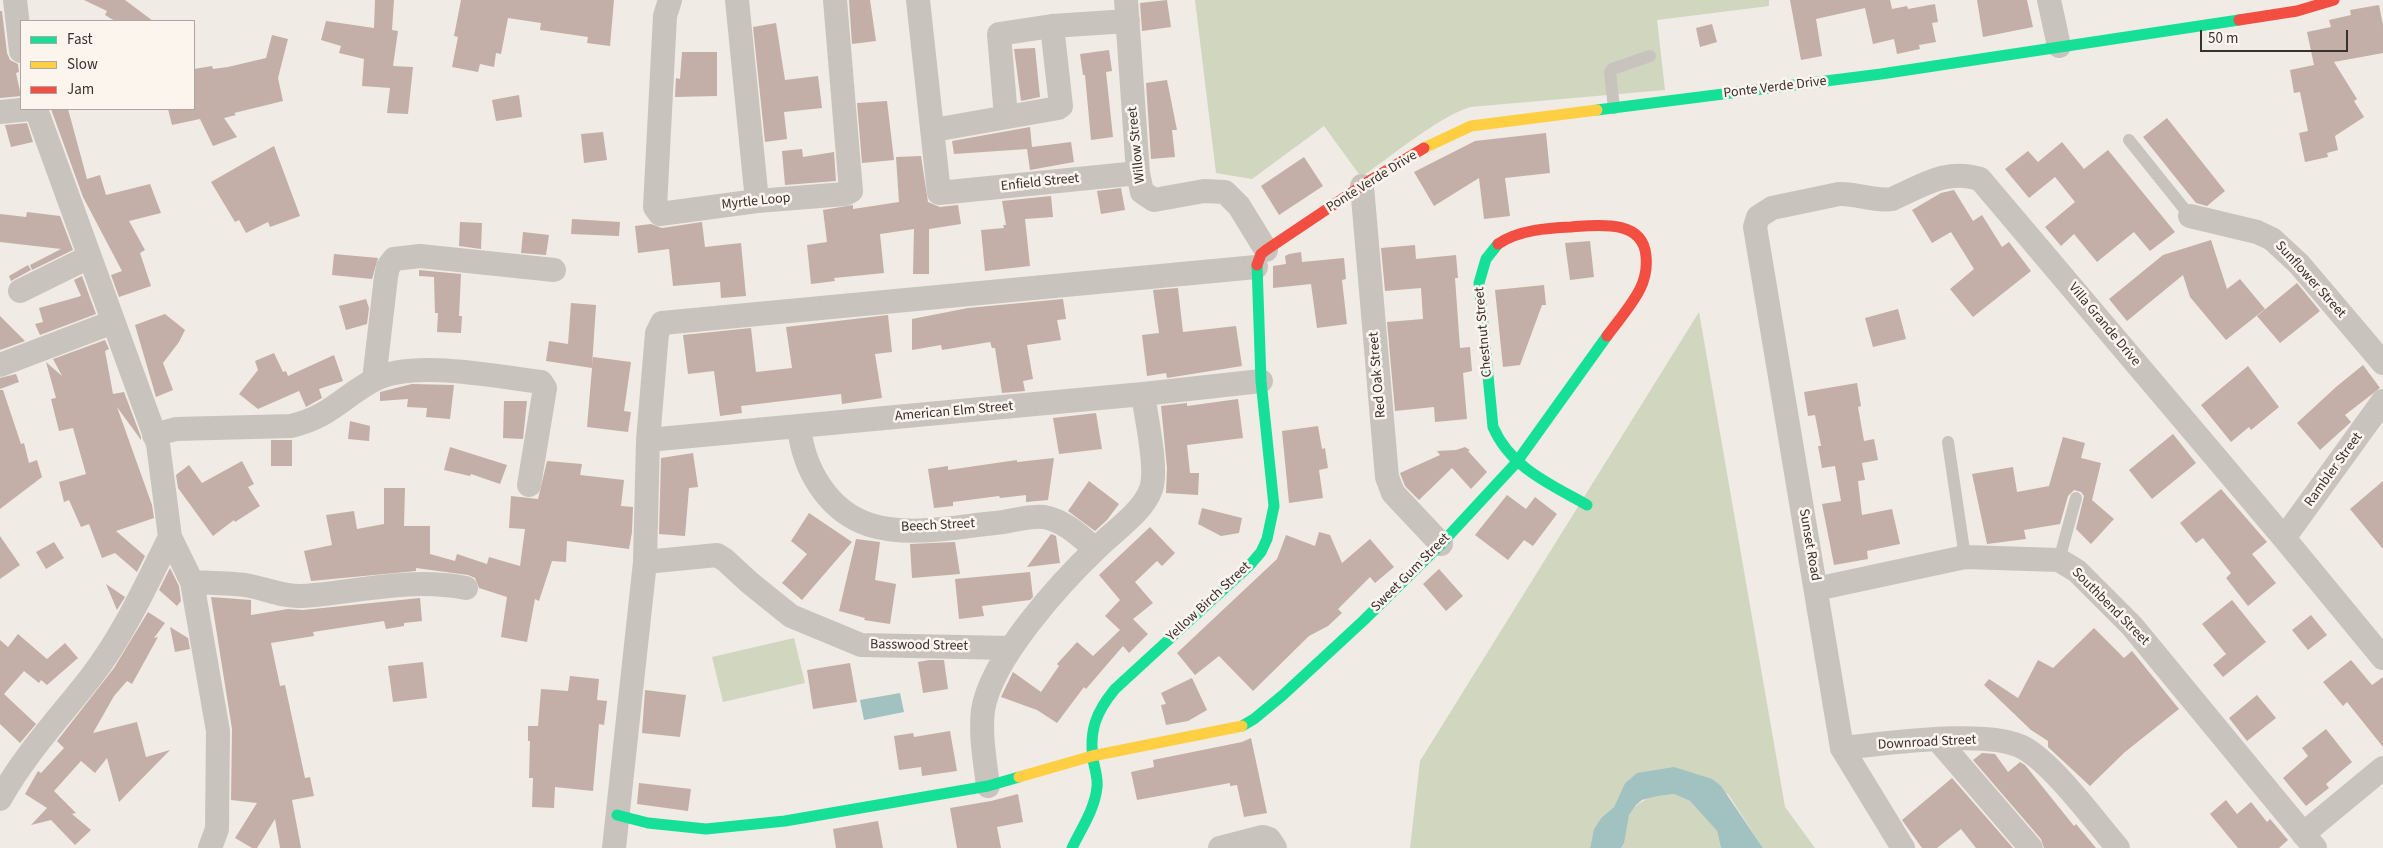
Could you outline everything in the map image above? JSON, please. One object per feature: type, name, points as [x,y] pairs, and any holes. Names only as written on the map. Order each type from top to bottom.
[{"type":"street","points":[[15,0],[20,42]]},
{"type":"street","name":"Myrtle Loop","points":[[670,0],[665,16],[655,207],[660,214],[757,201],[845,194],[851,191],[835,0]]},
{"type":"street","points":[[737,0],[757,201]]},
{"type":"street","points":[[918,0],[934,130],[1061,106],[1052,26]]},
{"type":"street","points":[[2049,0],[2059,46]]},
{"type":"street","name":"Ponte Verde Drive","points":[[1261,258],[1362,186],[1441,139],[1471,126],[1881,74],[2334,0]]},
{"type":"street","points":[[1006,117],[999,34],[1127,11]]},
{"type":"street","name":"Willow Street","points":[[1127,11],[1138,173],[1142,192],[1154,200],[1204,191],[1225,192],[1239,206],[1261,258]]},
{"type":"street","points":[[0,112],[20,110]]},
{"type":"street","points":[[36,110],[158,444],[170,537],[192,582],[218,731],[217,829],[210,848]]},
{"type":"street","name":"Enfield Street","points":[[934,130],[938,189],[943,194],[1138,173]]},
{"type":"street","name":"Villa Grande Drive","points":[[1755,227],[1758,217],[1764,211],[1791,204],[1848,193],[1877,199],[1892,199],[1950,175],[1965,174],[1980,179],[2284,538],[2383,658]]},
{"type":"street","name":"Red Oak Street","points":[[1362,186],[1387,477],[1393,493],[1441,544]]},
{"type":"street","name":"Sunflower Street","points":[[2190,216],[2257,232],[2272,239],[2299,264],[2383,363]]},
{"type":"street","name":"Chestnut Street","points":[[1587,505],[1516,463],[1500,443],[1494,427],[1479,293],[1482,267],[1488,255],[1501,241],[1515,234],[1566,227],[1617,227],[1629,229],[1639,238],[1645,250],[1647,275]]},
{"type":"street","name":"Sunset Road","points":[[1755,227],[1842,748],[1903,848]]},
{"type":"street","points":[[374,380],[386,277],[388,267],[394,259],[420,256],[554,270]]},
{"type":"street","points":[[20,291],[89,257]]},
{"type":"street","points":[[614,848],[645,562],[648,440],[658,333],[662,323],[1261,258]]},
{"type":"street","name":"Yellow Birch Street","points":[[1072,848],[1093,806],[1097,787],[1090,736],[1093,720],[1102,704],[1249,566],[1267,539],[1274,506],[1261,381],[1261,258]]},
{"type":"street","name":"Sweet Gum Street","points":[[617,815],[678,827],[706,829],[785,821],[988,786],[1092,756],[1239,727],[1254,718],[1283,695],[1363,621],[1441,544],[1516,463],[1640,290],[1647,275]]},
{"type":"street","points":[[0,365],[113,322]]},
{"type":"street","points":[[154,435],[176,429],[291,426],[303,423],[326,414],[374,380],[400,372],[445,371],[541,382],[545,388],[529,484]]},
{"type":"street","name":"American Elm Street","points":[[648,440],[1143,394],[1261,381]]},
{"type":"street","points":[[988,786],[982,724],[983,708],[987,692],[1011,648],[1034,617],[1095,549],[1141,506],[1152,487],[1154,473],[1143,394]]},
{"type":"street","name":"Rambler Street","points":[[2284,538],[2383,401]]},
{"type":"street","name":"Beech Street","points":[[799,426],[801,448],[807,465],[818,484],[832,501],[869,524],[887,528],[934,529],[1042,517],[1065,525],[1095,549]]},
{"type":"street","points":[[0,799],[14,774],[98,668],[128,620],[170,537]]},
{"type":"street","name":"Basswood Street","points":[[645,562],[717,555],[790,616],[861,645],[1011,648]]},
{"type":"street","name":"Southbend Street","points":[[1816,589],[1965,556],[2059,560],[2077,570],[2132,626],[2309,841]]},
{"type":"street","points":[[192,582],[245,585],[300,596],[370,586],[416,583],[435,583],[466,588]]},
{"type":"street","points":[[1937,739],[2031,848]]},
{"type":"street","name":"Downroad Street","points":[[1842,748],[1937,739],[2002,740],[2024,748],[2064,786],[2118,848]]},
{"type":"street","points":[[2309,841],[2383,768]]},
{"type":"street","points":[[1220,848],[1263,837],[1269,839],[1275,848]]},
{"type":"lane","points":[[1614,108],[1610,72],[1612,69],[1650,56]]},
{"type":"lane","points":[[2129,140],[2190,216]]},
{"type":"lane","points":[[1948,442],[1965,556]]},
{"type":"lane","points":[[2059,560],[2076,498]]},
{"type":"green space","points":[[1195,0],[1769,0],[1769,6],[1657,20],[1665,90],[1470,107],[1428,129],[1361,177],[1324,126],[1252,179],[1216,173]]},
{"type":"green space","points":[[1699,312],[1785,807],[1815,848],[1763,848],[1728,794],[1637,773],[1625,783],[1614,807],[1601,818],[1594,829],[1590,848],[1410,848],[1420,761]]},
{"type":"green space","points":[[794,638],[805,683],[723,702],[712,657]]},
{"type":"green space","points":[[1674,794],[1690,801],[1717,831],[1721,848],[1621,848],[1626,825],[1632,810],[1650,798]]},
{"type":"water","points":[[900,693],[904,712],[864,720],[860,700]]},
{"type":"water","points":[[1674,767],[1712,779],[1721,786],[1763,848],[1721,848],[1717,831],[1690,801],[1674,794],[1642,800],[1636,805],[1629,815],[1624,843],[1621,848],[1590,848],[1594,829],[1601,818],[1614,807],[1625,783],[1637,773]]},
{"type":"building","points":[[84,0],[125,0],[152,20],[113,20],[105,15],[107,11]]},
{"type":"building","points":[[375,0],[394,0],[392,30],[398,31],[393,66],[413,67],[408,114],[387,113],[390,88],[362,86],[364,59],[339,53],[341,46],[321,40],[326,21],[374,28]]},
{"type":"building","points":[[461,0],[614,0],[610,46],[587,43],[588,37],[540,30],[541,23],[508,18],[501,54],[496,53],[494,67],[480,64],[478,72],[452,67],[458,37],[454,36]]},
{"type":"building","points":[[849,0],[870,0],[876,41],[852,44]]},
{"type":"building","points":[[1167,0],[1171,27],[1142,31],[1140,3]]},
{"type":"building","points":[[1790,0],[1890,0],[1892,9],[1907,6],[1908,9],[1935,4],[1938,22],[1932,23],[1936,42],[1919,45],[1920,49],[1897,54],[1894,39],[1873,44],[1865,8],[1816,19],[1822,56],[1801,60]]},
{"type":"building","points":[[1977,0],[2027,0],[2033,27],[1983,37]]},
{"type":"building","points":[[2379,5],[2383,25],[2383,53],[2334,62],[2357,99],[2354,101],[2364,117],[2335,136],[2338,150],[2327,153],[2328,157],[2305,162],[2299,133],[2308,131],[2300,92],[2294,93],[2290,70],[2314,65],[2307,32],[2331,27],[2329,20],[2351,15],[2350,10]]},
{"type":"building","points":[[0,11],[2,11],[7,53],[10,60],[18,64],[19,72],[16,73],[20,96],[0,98]]},
{"type":"building","points":[[776,23],[785,80],[818,76],[822,108],[784,112],[787,139],[765,142],[753,27]]},
{"type":"building","points":[[1712,24],[1717,42],[1700,47],[1696,28]]},
{"type":"building","points":[[272,35],[288,39],[278,78],[283,101],[234,113],[236,115],[224,118],[237,137],[213,146],[200,119],[172,125],[168,110],[195,110],[195,69],[212,66],[213,69],[228,67],[266,58]]},
{"type":"building","points":[[1035,48],[1040,97],[1021,101],[1014,49]]},
{"type":"building","points":[[1109,50],[1112,71],[1106,72],[1113,137],[1091,140],[1085,75],[1083,75],[1080,54]]},
{"type":"building","points":[[682,52],[717,52],[717,96],[675,97],[676,78],[680,79]]},
{"type":"building","points":[[1167,80],[1177,130],[1172,130],[1175,157],[1151,159],[1146,83]]},
{"type":"building","points":[[519,95],[522,117],[496,121],[492,100]]},
{"type":"building","points":[[887,101],[894,160],[862,163],[857,103]]},
{"type":"building","points":[[51,110],[68,110],[87,179],[100,175],[106,195],[150,184],[161,213],[129,221],[145,250],[140,253],[151,286],[119,297],[111,275],[122,271],[83,197]]},
{"type":"building","points":[[2167,118],[2225,191],[2207,206],[2196,203],[2143,137]]},
{"type":"building","points":[[27,123],[33,142],[11,147],[5,125]]},
{"type":"building","points":[[1030,127],[1032,147],[1071,142],[1074,162],[1030,170],[1027,149],[954,154],[952,141]]},
{"type":"building","points":[[603,132],[607,160],[584,163],[581,134]]},
{"type":"building","points":[[1546,133],[1550,173],[1505,178],[1510,216],[1484,219],[1479,178],[1434,206],[1414,172],[1475,141]]},
{"type":"building","points":[[2062,142],[2084,169],[2108,150],[2175,232],[2150,251],[2134,232],[2097,262],[2074,234],[2061,246],[2045,227],[2075,202],[2055,177],[2029,198],[2005,169],[2028,151],[2038,162]]},
{"type":"building","points":[[274,146],[300,216],[270,227],[268,222],[246,233],[239,220],[235,222],[211,182]]},
{"type":"building","points":[[802,149],[803,157],[834,152],[836,181],[785,185],[782,151]]},
{"type":"building","points":[[921,156],[928,202],[940,207],[958,205],[961,224],[929,229],[929,274],[913,274],[914,229],[880,234],[884,273],[834,278],[835,281],[811,284],[807,245],[827,242],[823,210],[853,205],[853,209],[899,202],[896,157]]},
{"type":"building","points":[[1304,157],[1323,186],[1279,215],[1261,186]]},
{"type":"building","points":[[1121,188],[1125,210],[1101,214],[1097,191]]},
{"type":"building","points":[[1954,190],[1973,221],[1982,215],[2002,247],[2009,242],[2031,271],[1973,317],[1950,289],[1974,269],[1951,232],[1932,243],[1912,210],[1941,193]]},
{"type":"building","points":[[1051,196],[1053,217],[1025,219],[1030,266],[985,271],[981,230],[1004,228],[1003,225],[1006,225],[1002,201]]},
{"type":"building","points":[[27,212],[60,216],[73,250],[32,270],[30,265],[61,249],[0,242],[0,214],[26,217]]},
{"type":"building","points":[[572,219],[620,222],[619,236],[571,234]]},
{"type":"building","points":[[460,222],[482,223],[481,249],[459,246]]},
{"type":"building","points":[[702,222],[705,247],[741,243],[746,296],[721,298],[720,282],[673,286],[669,249],[638,253],[635,226],[651,224],[662,228]]},
{"type":"building","points":[[523,232],[549,235],[546,255],[521,253]]},
{"type":"building","points":[[2211,240],[2227,289],[2240,279],[2265,309],[2226,340],[2190,297],[2183,275],[2127,321],[2109,299],[2163,255]]},
{"type":"building","points":[[1590,241],[1594,277],[1570,280],[1565,243]]},
{"type":"building","points":[[1415,245],[1416,259],[1456,255],[1458,278],[1455,278],[1460,348],[1470,347],[1472,371],[1463,373],[1467,419],[1435,422],[1434,407],[1395,411],[1387,322],[1423,319],[1421,288],[1385,291],[1381,248]]},
{"type":"building","points":[[1301,252],[1302,262],[1344,258],[1346,279],[1342,280],[1347,324],[1317,328],[1311,284],[1273,288],[1273,266],[1286,264],[1285,256]]},
{"type":"building","points":[[334,254],[378,258],[372,279],[332,275]]},
{"type":"building","points":[[28,265],[31,270],[11,281],[9,276]]},
{"type":"building","points":[[419,270],[461,274],[459,316],[462,316],[461,333],[437,332],[438,313],[435,313],[434,277],[419,276]]},
{"type":"building","points":[[82,276],[96,314],[40,335],[35,324],[43,322],[39,308],[81,296],[74,280]]},
{"type":"building","points":[[2297,283],[2320,311],[2280,343],[2257,316]]},
{"type":"building","points":[[1544,285],[1546,305],[1542,305],[1520,365],[1503,367],[1495,290]]},
{"type":"building","points":[[1178,288],[1183,332],[1236,326],[1242,366],[1167,378],[1166,373],[1147,376],[1142,335],[1159,333],[1153,290]]},
{"type":"building","points":[[366,299],[369,308],[367,324],[346,330],[339,306]]},
{"type":"building","points":[[1063,299],[1066,319],[1057,320],[1061,340],[1027,345],[1033,379],[1023,381],[1025,391],[1002,393],[995,348],[992,348],[990,342],[942,350],[941,345],[912,350],[912,319],[968,308]]},
{"type":"building","points":[[571,303],[596,305],[592,366],[593,357],[631,362],[624,411],[631,412],[628,432],[587,427],[592,368],[546,361],[549,341],[568,344]]},
{"type":"building","points":[[1898,309],[1906,339],[1873,347],[1865,318]]},
{"type":"building","points":[[165,314],[185,330],[179,342],[163,363],[173,390],[156,397],[135,325]]},
{"type":"building","points":[[888,315],[892,352],[875,354],[882,398],[842,404],[841,394],[741,406],[742,413],[720,416],[714,371],[688,374],[683,335],[751,328],[756,372],[792,368],[786,327]]},
{"type":"building","points":[[0,316],[25,341],[0,350]]},
{"type":"building","points":[[105,340],[109,349],[105,351],[113,394],[124,392],[141,437],[141,440],[117,407],[152,505],[154,518],[116,531],[145,556],[137,572],[115,553],[102,558],[89,524],[81,527],[69,500],[64,502],[59,482],[86,474],[73,428],[59,431],[51,399],[56,398],[46,362],[62,376],[53,359]]},
{"type":"building","points":[[274,353],[283,372],[286,371],[288,376],[334,355],[343,381],[319,389],[322,398],[306,407],[299,391],[258,409],[239,394],[258,370],[255,361]]},
{"type":"building","points":[[2363,365],[2380,388],[2345,415],[2351,422],[2320,450],[2297,423]]},
{"type":"building","points":[[2248,366],[2279,407],[2251,430],[2249,427],[2231,442],[2201,405]]},
{"type":"building","points":[[16,374],[19,382],[0,389],[0,378]]},
{"type":"building","points":[[1857,383],[1861,406],[1858,407],[1864,441],[1874,439],[1878,460],[1862,463],[1865,480],[1858,481],[1862,515],[1892,509],[1900,544],[1867,551],[1868,559],[1834,565],[1822,504],[1841,501],[1835,466],[1822,468],[1818,446],[1821,446],[1815,415],[1808,416],[1804,392]]},
{"type":"building","points":[[412,384],[454,385],[450,419],[426,417],[427,408],[407,407],[408,399],[380,401],[380,392]]},
{"type":"building","points":[[0,390],[3,390],[21,444],[24,443],[29,463],[37,460],[42,477],[0,509]]},
{"type":"building","points":[[1238,399],[1243,438],[1187,445],[1190,473],[1199,473],[1198,495],[1166,493],[1167,468],[1161,406],[1187,403],[1187,406]]},
{"type":"building","points":[[504,401],[527,401],[523,439],[503,438]]},
{"type":"building","points":[[1096,413],[1102,449],[1059,454],[1053,418]]},
{"type":"building","points":[[350,421],[370,426],[369,441],[348,439]]},
{"type":"building","points":[[1318,426],[1322,449],[1325,448],[1328,468],[1319,470],[1323,498],[1289,503],[1282,431]]},
{"type":"building","points":[[2173,434],[2196,463],[2152,499],[2129,470]]},
{"type":"building","points":[[2063,437],[2085,443],[2081,458],[2101,463],[2092,500],[2114,519],[2091,544],[2076,529],[2084,496],[2081,492],[2074,490],[2068,496],[2060,524],[2024,530],[2026,539],[1987,544],[1972,474],[2013,467],[2017,492],[2049,486]]},
{"type":"building","points":[[271,440],[292,440],[292,466],[271,466]]},
{"type":"building","points":[[450,447],[507,465],[500,484],[471,474],[470,476],[444,470]]},
{"type":"building","points":[[1465,447],[1470,450],[1468,451],[1487,472],[1471,489],[1452,468],[1419,500],[1405,486],[1400,473],[1440,455],[1437,451],[1456,450]]},
{"type":"building","points":[[693,453],[698,487],[689,488],[685,536],[659,534],[661,458]]},
{"type":"building","points":[[1054,458],[1048,500],[1026,502],[1026,495],[1000,498],[999,496],[953,502],[953,506],[934,508],[928,469],[948,466],[948,470],[1017,460],[1017,462]]},
{"type":"building","points":[[242,461],[254,484],[248,487],[260,506],[235,522],[234,520],[213,536],[178,488],[176,475],[189,465],[202,483]]},
{"type":"building","points":[[547,461],[582,464],[580,475],[624,480],[621,506],[633,507],[632,532],[629,549],[567,541],[566,562],[552,561],[539,601],[535,599],[527,642],[501,637],[507,597],[479,588],[475,578],[468,575],[416,568],[416,571],[311,581],[304,551],[332,545],[326,515],[354,511],[357,529],[384,524],[384,488],[405,488],[404,526],[430,526],[430,554],[455,561],[457,554],[487,564],[489,557],[520,566],[525,529],[509,528],[511,496],[538,499]]},
{"type":"building","points":[[1089,481],[1119,504],[1107,520],[1095,531],[1068,511]]},
{"type":"building","points":[[2383,481],[2383,549],[2350,509]]},
{"type":"building","points":[[2221,489],[2267,542],[2252,554],[2276,583],[2248,606],[2226,578],[2231,573],[2203,538],[2196,543],[2180,523]]},
{"type":"building","points":[[1507,495],[1526,509],[1535,497],[1557,514],[1533,546],[1524,540],[1508,560],[1475,535]]},
{"type":"building","points":[[1202,508],[1242,518],[1239,533],[1221,536],[1198,524]]},
{"type":"building","points":[[809,513],[852,542],[802,600],[782,583],[807,554],[791,541]]},
{"type":"building","points":[[1150,527],[1175,553],[1162,566],[1157,561],[1135,582],[1153,603],[1133,619],[1148,634],[1129,653],[1123,646],[1086,689],[1084,687],[1057,723],[1037,710],[1001,697],[1013,672],[1041,692],[1059,666],[1057,664],[1077,642],[1093,656],[1120,630],[1105,616],[1120,600],[1099,575]]},
{"type":"building","points":[[1319,532],[1330,535],[1342,563],[1370,539],[1394,567],[1375,583],[1370,577],[1338,609],[1342,613],[1328,626],[1309,636],[1253,691],[1219,656],[1195,675],[1177,653],[1277,559],[1286,535],[1315,546]]},
{"type":"building","points":[[1051,534],[1056,536],[1060,563],[1027,567]]},
{"type":"building","points":[[0,536],[20,565],[0,579]]},
{"type":"building","points":[[856,539],[880,542],[875,580],[896,584],[890,624],[864,620],[865,618],[839,611]]},
{"type":"building","points":[[54,542],[64,558],[46,569],[36,552]]},
{"type":"building","points":[[955,542],[960,574],[912,578],[910,544]]},
{"type":"building","points":[[170,568],[179,586],[181,601],[177,606],[159,590]]},
{"type":"building","points":[[1439,569],[1463,596],[1446,611],[1423,584]]},
{"type":"building","points":[[1030,572],[1033,597],[1030,600],[982,606],[984,616],[959,619],[955,579]]},
{"type":"building","points":[[106,584],[125,597],[117,610]]},
{"type":"building","points":[[211,597],[251,600],[251,615],[288,609],[303,610],[420,598],[422,621],[404,623],[404,626],[386,629],[384,621],[313,632],[314,636],[271,643],[280,686],[285,685],[305,778],[310,777],[314,796],[292,800],[301,848],[280,848],[275,819],[257,848],[252,848],[235,838],[257,803],[231,800],[232,729]]},
{"type":"building","points":[[2232,600],[2266,642],[2223,677],[2213,665],[2226,654],[2202,624]]},
{"type":"building","points":[[148,612],[165,623],[154,638],[158,637],[132,684],[127,681],[114,696],[93,733],[137,722],[146,757],[170,750],[119,802],[107,758],[95,773],[81,761],[54,791],[76,813],[72,814],[91,830],[75,845],[51,820],[31,825],[47,808],[25,794],[38,771],[41,773],[64,748],[57,741],[114,668]]},
{"type":"building","points":[[2311,615],[2327,635],[2308,650],[2292,630]]},
{"type":"building","points":[[170,627],[188,638],[190,649],[175,652]]},
{"type":"building","points":[[2094,628],[2124,658],[2132,651],[2179,709],[2125,752],[2090,786],[2048,747],[2048,741],[2031,730],[1984,685],[1989,679],[2018,698],[2038,660],[2053,668]]},
{"type":"building","points":[[18,634],[47,659],[65,643],[78,658],[47,685],[41,680],[39,683],[24,671],[4,694],[36,724],[20,743],[0,724],[0,640],[8,647]]},
{"type":"building","points":[[944,660],[948,689],[923,693],[918,662]]},
{"type":"building","points":[[2351,660],[2372,685],[2383,677],[2383,747],[2347,702],[2343,706],[2323,682]]},
{"type":"building","points":[[423,662],[427,698],[393,702],[388,666]]},
{"type":"building","points":[[850,663],[857,702],[813,709],[807,670]]},
{"type":"building","points":[[570,676],[599,679],[597,700],[607,701],[604,725],[599,724],[593,791],[555,787],[554,808],[532,807],[533,778],[529,778],[530,741],[528,741],[528,726],[538,726],[541,689],[568,691]]},
{"type":"building","points":[[1192,678],[1207,710],[1188,721],[1166,725],[1161,705],[1166,704],[1161,693]]},
{"type":"building","points":[[645,690],[686,695],[680,737],[642,733]]},
{"type":"building","points":[[2257,695],[2276,718],[2247,741],[2229,718]]},
{"type":"building","points":[[2326,729],[2352,762],[2326,784],[2329,788],[2306,806],[2283,778],[2308,756],[2302,748]]},
{"type":"building","points":[[950,731],[957,771],[922,776],[921,767],[899,770],[894,736],[913,733],[914,737]]},
{"type":"building","points":[[1251,738],[1267,813],[1244,817],[1237,785],[1230,786],[1230,783],[1137,800],[1131,772],[1154,767],[1153,760],[1242,742]]},
{"type":"building","points":[[1982,753],[1995,754],[2008,772],[2020,762],[2025,765],[2074,826],[2076,824],[2096,848],[2044,848],[2041,839],[1973,760]]},
{"type":"building","points":[[1952,778],[2013,848],[1976,848],[1961,829],[1937,848],[1922,848],[1902,820]]},
{"type":"building","points":[[639,783],[691,789],[688,811],[637,804]]},
{"type":"building","points":[[1018,794],[1023,822],[997,827],[1001,848],[957,848],[950,808]]},
{"type":"building","points":[[2226,800],[2237,814],[2251,802],[2267,822],[2270,819],[2288,840],[2279,848],[2238,848],[2210,814]]},
{"type":"building","points":[[878,821],[883,848],[836,848],[833,829]]},
{"type":"traffic: fast","points":[[1597,110],[1881,74],[2239,20]]},
{"type":"traffic: fast","points":[[1498,244],[1486,259],[1479,283],[1493,427],[1510,454],[1521,464],[1546,482],[1587,505]]},
{"type":"traffic: fast","points":[[1072,848],[1091,811],[1096,795],[1097,780],[1093,760],[1092,739],[1095,722],[1103,706],[1115,689],[1249,566],[1261,552],[1267,539],[1274,506],[1261,381],[1257,265]]},
{"type":"traffic: fast","points":[[1242,726],[1254,719],[1283,695],[1363,621],[1441,544],[1516,463],[1607,336]]},
{"type":"traffic: fast","points":[[617,815],[648,823],[706,829],[785,821],[988,786],[1019,777]]},
{"type":"traffic: slow","points":[[1424,148],[1471,126],[1597,110]]},
{"type":"traffic: slow","points":[[1019,777],[1092,756],[1242,726]]},
{"type":"traffic: jam","points":[[2239,20],[2297,11],[2334,0]]},
{"type":"traffic: jam","points":[[1257,265],[1261,254],[1266,250],[1366,183],[1424,148]]},
{"type":"traffic: jam","points":[[1498,244],[1506,239],[1533,231],[1582,226],[1618,227],[1628,230],[1637,236],[1643,244],[1646,256],[1643,281],[1633,301],[1607,336]]}]
